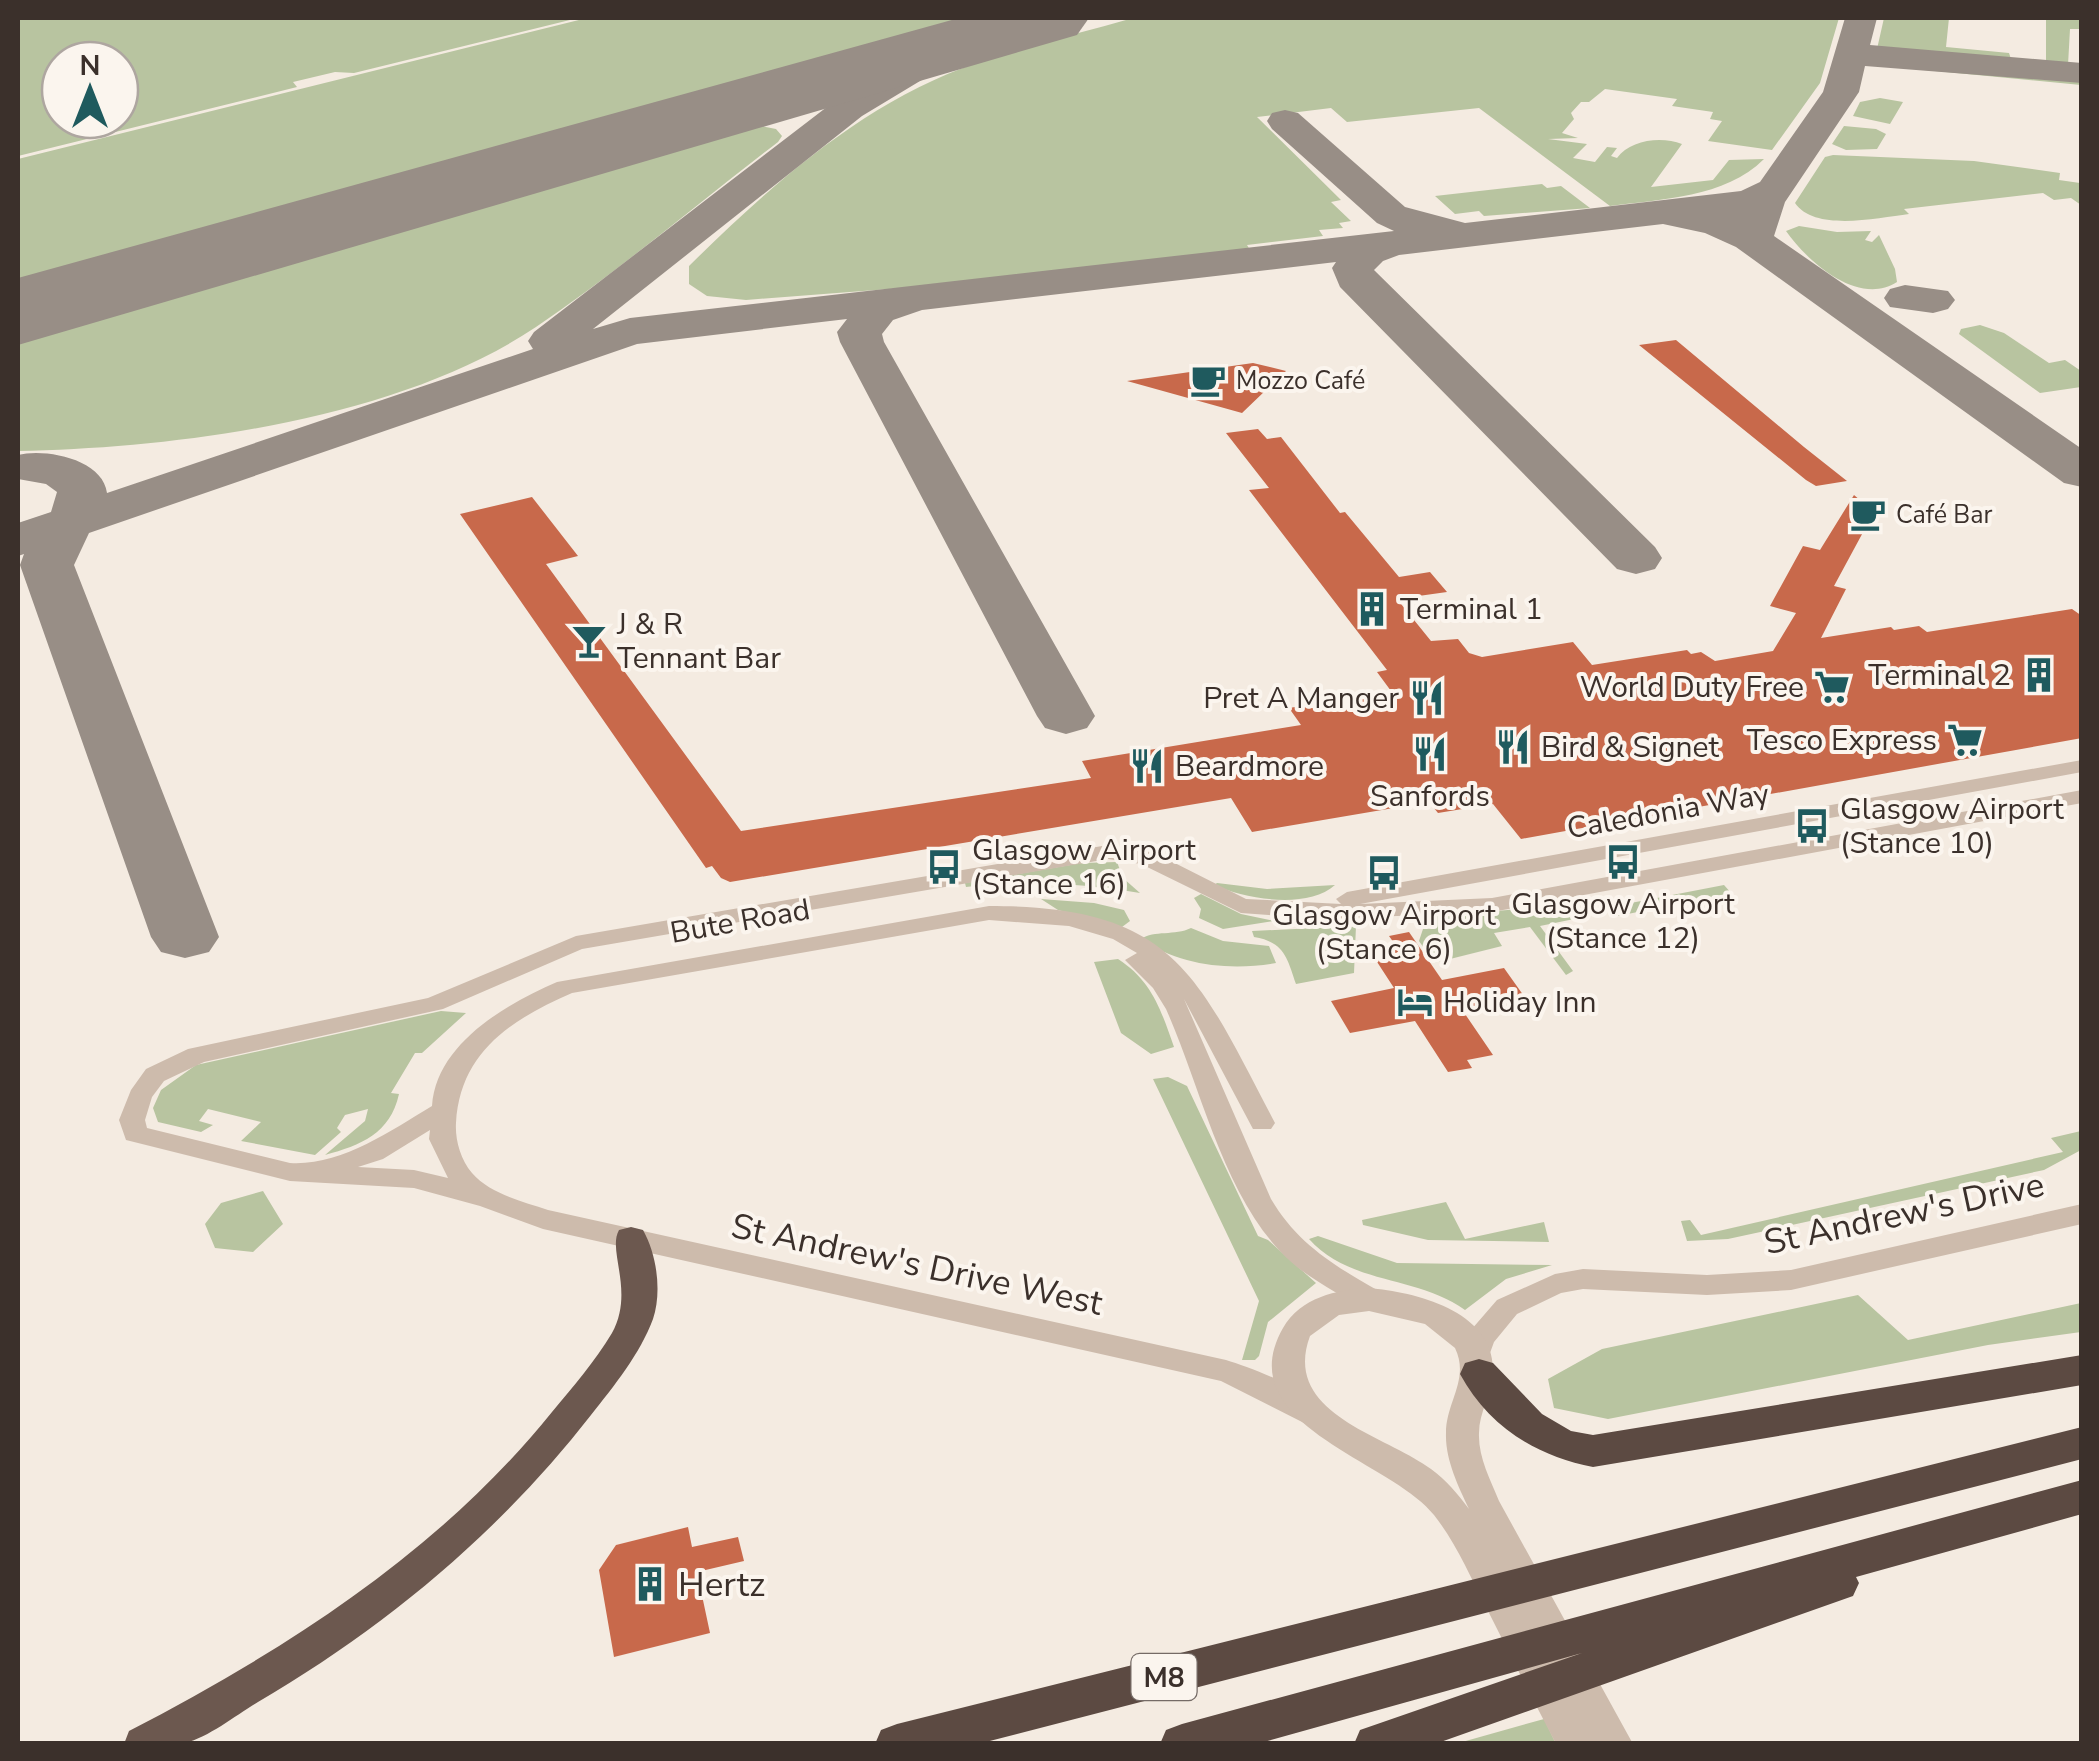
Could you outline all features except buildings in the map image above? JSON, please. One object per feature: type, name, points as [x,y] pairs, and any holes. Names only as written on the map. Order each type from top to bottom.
[{"type":"highway","points":[[144,1744],[270,1674],[351,1620],[467,1529],[569,1420],[624,1341],[634,1322],[640,1294],[631,1239]]},
{"type":"highway","points":[[1477,1365],[1498,1398],[1538,1434],[1574,1449],[1592,1451],[2082,1370]]},
{"type":"highway","name":"M8","points":[[897,1744],[2082,1443]]},
{"type":"highway","points":[[1376,1744],[1484,1706],[1680,1622],[2082,1498]]},
{"type":"highway","name":"M8","points":[[1182,1744],[1461,1668],[1680,1622]]},
{"type":"street","name":"Caledonia Way","points":[[1264,908],[1364,896],[2082,766]]},
{"type":"street","name":"Caledonia Way","points":[[135,1134],[132,1120],[140,1096],[155,1074],[198,1055],[434,1004],[552,950],[605,936],[1108,852],[1147,858],[1242,906],[1326,912],[1528,901],[2082,796]]},
{"type":"street","points":[[990,918],[1050,914],[1091,923],[1125,936],[1166,963],[1187,985],[1262,1123]]},
{"type":"street","name":"Bute Road","points":[[442,1112],[457,1066],[511,1018],[601,991],[990,918]]},
{"type":"street","points":[[990,918],[1076,932],[1113,945],[1155,973],[1175,1001],[1225,1126],[1274,1226],[1306,1261],[1367,1297]]},
{"type":"street","name":"St Andrew's Drive West","points":[[442,1112],[442,1139],[450,1160],[461,1178],[487,1198]]},
{"type":"street","points":[[290,1172],[342,1165],[374,1154],[442,1112]]},
{"type":"street","name":"St Andrew's Drive West","points":[[135,1134],[290,1172],[414,1179],[487,1198],[543,1219],[1226,1371],[1263,1386],[1322,1422]]},
{"type":"street","name":"St Andrew's Drive","points":[[1477,1365],[1482,1338],[1507,1307],[1555,1284],[1583,1279],[1707,1284],[1791,1280],[2082,1214]]},
{"type":"street","points":[[1576,1744],[1453,1513],[1422,1480],[1322,1422],[1307,1408],[1294,1386],[1288,1363],[1290,1344],[1302,1322],[1312,1314],[1343,1301],[1367,1297],[1407,1304],[1440,1318],[1467,1342],[1477,1365],[1462,1430],[1468,1468],[1483,1504],[1614,1744]]},
{"type":"green space","points":[[18,18],[578,18],[354,73],[335,72],[293,82],[297,87],[140,126],[140,40],[40,40],[40,140],[83,140],[18,156]]},
{"type":"green space","points":[[587,18],[971,18],[18,283],[18,159],[95,140],[140,140],[140,129]]},
{"type":"green space","points":[[1133,18],[1839,18],[1820,83],[1772,150],[1708,141],[1722,121],[1710,119],[1713,112],[1672,106],[1677,99],[1605,89],[1589,102],[1581,102],[1571,113],[1574,119],[1562,133],[1578,138],[1548,139],[1587,144],[1573,158],[1595,162],[1607,147],[1617,148],[1611,156],[1617,158],[1646,141],[1682,144],[1651,187],[1713,180],[1729,160],[1764,159],[1731,182],[1691,194],[1610,206],[1479,108],[1347,122],[1331,108],[1257,117],[1341,200],[1331,202],[1351,221],[1339,223],[1343,228],[1319,230],[1323,236],[1247,245],[1250,250],[902,288],[746,300],[707,296],[689,284],[689,266],[753,205],[822,148],[897,99],[977,63]]},
{"type":"green space","points":[[1884,18],[1949,18],[1946,47],[2009,53],[2011,59],[1877,49]]},
{"type":"green space","points":[[2046,18],[2081,20],[2081,29],[2070,29],[2068,65],[2046,62]]},
{"type":"green space","points":[[1875,60],[2081,75],[2081,85],[1873,65]]},
{"type":"green space","points":[[1880,98],[1903,102],[1890,124],[1853,116],[1860,102]]},
{"type":"green space","points":[[761,126],[776,129],[782,136],[778,142],[567,305],[481,359],[420,385],[355,406],[286,422],[148,443],[18,451],[18,344]]},
{"type":"green space","points":[[1844,126],[1876,129],[1886,134],[1877,149],[1846,150],[1832,144]]},
{"type":"green space","points":[[1825,157],[1974,161],[2060,173],[2059,180],[2080,183],[2081,178],[2081,205],[2071,198],[2054,200],[2043,193],[1904,209],[1909,214],[1864,220],[1817,218],[1795,203]]},
{"type":"green space","points":[[1542,184],[1547,188],[1561,186],[1590,208],[1484,216],[1479,211],[1455,214],[1435,196]]},
{"type":"green space","points":[[1799,226],[1837,232],[1871,231],[1865,240],[1872,242],[1879,235],[1897,282],[1866,289],[1835,277],[1807,255],[1786,231]]},
{"type":"green space","points":[[1980,325],[2004,333],[2049,363],[2065,360],[2081,371],[2081,387],[2040,393],[1959,334],[1961,329]]},
{"type":"green space","points":[[1117,862],[1123,878],[1140,893],[1053,884],[966,887],[965,883],[1082,863]]},
{"type":"green space","points":[[1214,885],[1267,889],[1335,885],[1309,898],[1276,900],[1242,894]]},
{"type":"green space","points":[[1724,885],[1732,894],[1617,916],[1610,907]]},
{"type":"green space","points":[[1201,894],[1241,914],[1274,921],[1223,929],[1199,918],[1201,909],[1194,898]]},
{"type":"green space","points":[[1041,899],[1124,910],[1130,921],[1122,927],[1058,910]]},
{"type":"green space","points":[[1565,900],[1579,918],[1540,926],[1573,971],[1566,975],[1530,927],[1494,933],[1502,946],[1434,963],[1419,941],[1427,917],[1519,909]]},
{"type":"green space","points":[[1356,926],[1354,973],[1296,984],[1283,952],[1254,937],[1252,931]]},
{"type":"green space","points":[[1191,928],[1223,941],[1269,946],[1276,963],[1224,966],[1189,961],[1141,939]]},
{"type":"green space","points":[[1118,959],[1147,987],[1174,1047],[1151,1054],[1121,1033],[1094,962]]},
{"type":"green space","points":[[441,1011],[466,1013],[422,1053],[415,1053],[391,1093],[399,1094],[389,1119],[372,1136],[350,1147],[325,1155],[365,1121],[368,1109],[345,1115],[337,1128],[341,1132],[315,1155],[241,1141],[261,1122],[208,1109],[199,1121],[213,1125],[201,1132],[158,1122],[153,1108],[161,1090],[196,1065]]},
{"type":"green space","points":[[1168,1077],[1187,1086],[1258,1236],[1268,1240],[1316,1283],[1268,1322],[1255,1360],[1242,1360],[1259,1301],[1153,1079]]},
{"type":"green space","points":[[2081,1131],[2081,1150],[2044,1170],[1728,1239],[1687,1241],[1681,1221],[1690,1220],[1701,1235],[2063,1152],[2051,1138]]},
{"type":"green space","points":[[263,1191],[283,1224],[253,1252],[215,1248],[205,1224],[221,1203]]},
{"type":"green space","points":[[1446,1202],[1465,1239],[1544,1222],[1549,1242],[1428,1240],[1363,1225],[1362,1220]]},
{"type":"green space","points":[[1318,1236],[1397,1263],[1552,1265],[1506,1279],[1465,1310],[1426,1291],[1344,1265],[1309,1239]]},
{"type":"green space","points":[[1858,1295],[1908,1340],[2081,1303],[2081,1332],[1988,1345],[1608,1419],[1554,1408],[1548,1379],[1602,1349]]},
{"type":"green space","points":[[1544,1719],[1556,1744],[1455,1744]]},
{"type":"taxiway","points":[[1759,228],[1765,202],[1841,92],[1861,18]]},
{"type":"taxiway","points":[[550,341],[849,108],[913,71],[1040,20]]},
{"type":"taxiway","points":[[1851,57],[1879,55],[2082,73]]},
{"type":"taxiway","points":[[1285,121],[1391,215],[1415,225],[1452,232]]},
{"type":"taxiway","points":[[1393,243],[1727,205],[1751,201],[1773,190]]},
{"type":"taxiway","points":[[1677,216],[1716,223],[1750,238],[2082,472]]},
{"type":"taxiway","points":[[1393,243],[1397,242]]},
{"type":"taxiway","points":[[915,298],[1393,243]]},
{"type":"taxiway","points":[[1393,243],[1368,252],[1353,268],[1355,278],[1636,558]]},
{"type":"taxiway","points":[[70,522],[630,331],[915,298]]},
{"type":"taxiway","points":[[915,298],[878,311],[859,332],[862,342],[1066,716]]},
{"type":"taxiway","points":[[1905,298],[1933,300]]},
{"type":"taxiway","points":[[28,467],[60,471],[82,486],[79,506],[70,522]]},
{"type":"taxiway","points":[[18,540],[70,522]]},
{"type":"taxiway","points":[[70,522],[47,565],[185,937]]},
{"type":"runway","points":[[18,312],[1048,18]]},
{"type":"place","name":"Mozzo Café","points":[[1208,380]]},
{"type":"place","name":"Café Bar","points":[[1868,514]]},
{"type":"place","name":"Terminal 1","points":[[1372,609]]},
{"type":"place","name":"J & R Tennant Bar","points":[[589,641]]},
{"type":"place","name":"Terminal 2","points":[[2039,675]]},
{"type":"place","name":"World Duty Free","points":[[1832,687]]},
{"type":"place","name":"Pret A Manger","points":[[1427,698]]},
{"type":"place","name":"Tesco Express","points":[[1965,740]]},
{"type":"place","name":"Bird & Signet","points":[[1513,747]]},
{"type":"place","name":"Sanfords","points":[[1430,754]]},
{"type":"place","name":"Beardmore","points":[[1147,766]]},
{"type":"place","name":"Glasgow Airport (Stance 10)","points":[[1812,826]]},
{"type":"place","name":"Glasgow Airport (Stance 12)","points":[[1623,862]]},
{"type":"place","name":"Glasgow Airport (Stance 16)","points":[[944,867]]},
{"type":"place","name":"Glasgow Airport (Stance 6)","points":[[1384,873]]},
{"type":"place","name":"Holiday Inn","points":[[1415,1002]]},
{"type":"place","name":"Hertz","points":[[650,1584]]}]
